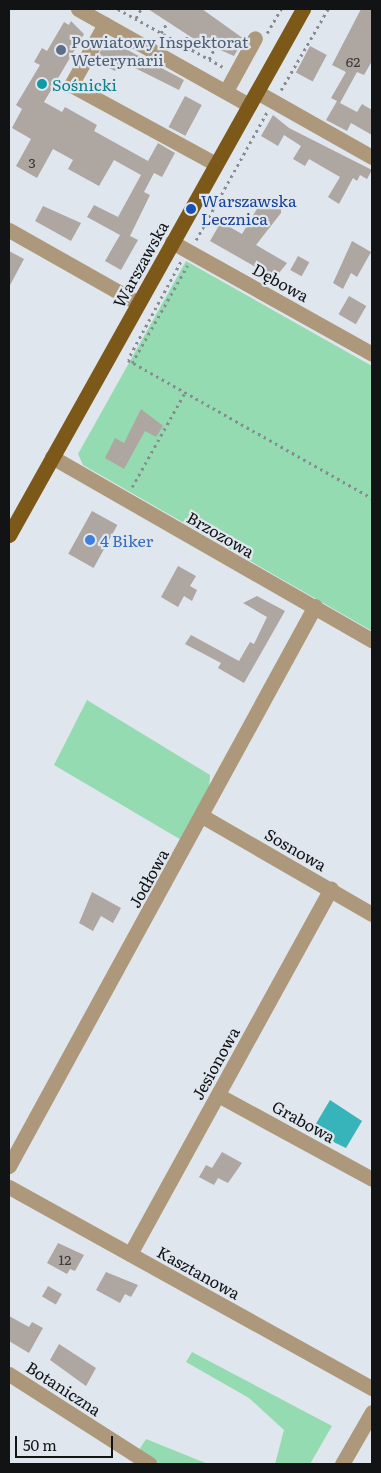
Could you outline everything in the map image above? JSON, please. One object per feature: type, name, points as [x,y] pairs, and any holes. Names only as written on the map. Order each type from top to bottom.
[{"type":"main road","name":"Warszawska","points":[[9,536],[303,9]]},
{"type":"street","points":[[78,9],[249,105]]},
{"type":"street","points":[[105,24],[71,85],[216,164]]},
{"type":"street","points":[[226,91],[255,38]]},
{"type":"street","points":[[257,92],[372,157]]},
{"type":"street","points":[[9,230],[138,303]]},
{"type":"street","name":"Dębowa","points":[[172,242],[372,354]]},
{"type":"street","name":"Brzozowa","points":[[52,457],[372,640]]},
{"type":"street","name":"Jodłowa","points":[[9,1166],[202,816],[214,786],[314,606]]},
{"type":"street","name":"Sosnowa","points":[[202,816],[372,914]]},
{"type":"street","name":"Jesionowa","points":[[130,1254],[331,889]]},
{"type":"street","name":"Grabowa","points":[[218,1095],[372,1179]]},
{"type":"street","name":"Kasztanowa","points":[[9,1187],[372,1388]]},
{"type":"street","name":"Botaniczna","points":[[9,1374],[150,1464]]},
{"type":"street","points":[[342,1464],[372,1412]]},
{"type":"path","points":[[118,9],[235,73]]},
{"type":"path","points":[[136,18],[141,9]]},
{"type":"path","points":[[328,9],[197,236],[194,254],[177,268],[128,360],[372,498]]},
{"type":"path","points":[[162,33],[167,23]]},
{"type":"path","points":[[183,44],[188,35]]},
{"type":"path","points":[[209,59],[214,49]]},
{"type":"path","points":[[132,363],[187,265],[196,270]]},
{"type":"path","points":[[139,494],[131,490],[185,392]]},
{"type":"green space","points":[[186,261],[372,366],[372,631],[83,465],[78,454]]},
{"type":"green space","points":[[87,700],[210,775],[209,790],[183,841],[54,765]]},
{"type":"green space","points":[[192,1352],[332,1426],[310,1464],[275,1464],[284,1430],[249,1398],[186,1362]]},
{"type":"green space","points":[[146,1439],[208,1464],[160,1464],[139,1450]]},
{"type":"water","points":[[330,1100],[362,1121],[346,1148],[317,1134],[314,1127]]},
{"type":"building","points":[[148,9],[202,9],[244,39],[234,56],[191,37]]},
{"type":"building","points":[[361,9],[372,9],[372,61],[364,75],[357,72],[340,103],[357,112],[362,104],[372,110],[372,135],[351,123],[347,131],[326,120],[337,101],[331,98],[346,72],[332,65]]},
{"type":"building","points":[[71,21],[84,34],[44,102],[62,112],[65,107],[97,125],[94,131],[148,161],[158,143],[175,153],[162,177],[154,173],[144,192],[150,195],[130,236],[138,240],[121,270],[105,261],[120,235],[87,217],[94,205],[118,217],[141,175],[114,160],[99,186],[68,169],[73,160],[53,149],[37,178],[16,166],[31,139],[12,128],[22,109],[16,105],[40,65],[34,62],[42,48],[47,51],[64,22],[69,25]]},
{"type":"building","points":[[107,39],[184,80],[179,90],[121,61],[115,71],[95,61]]},
{"type":"building","points":[[310,46],[327,55],[313,81],[296,72]]},
{"type":"building","points":[[185,96],[202,105],[185,136],[169,127]]},
{"type":"building","points":[[273,115],[289,128],[372,170],[367,179],[360,175],[357,181],[353,178],[339,204],[328,197],[340,177],[309,159],[305,166],[293,159],[301,146],[284,135],[278,146],[261,136]]},
{"type":"building","points":[[268,199],[281,206],[281,213],[256,245],[287,263],[275,278],[210,241],[221,222],[242,234],[261,202],[265,204]]},
{"type":"building","points":[[43,206],[81,223],[71,241],[35,221]]},
{"type":"building","points":[[352,241],[371,252],[357,277],[351,273],[343,289],[333,283]]},
{"type":"building","points":[[9,251],[24,259],[9,287]]},
{"type":"building","points":[[298,256],[309,262],[302,276],[290,270]]},
{"type":"building","points":[[349,296],[366,306],[356,324],[338,314]]},
{"type":"building","points":[[141,409],[163,426],[156,437],[145,431],[124,469],[105,458],[115,438],[124,443]]},
{"type":"building","points":[[92,511],[117,525],[94,568],[68,554]]},
{"type":"building","points":[[178,566],[196,576],[190,586],[197,590],[192,601],[184,596],[178,607],[161,597]]},
{"type":"building","points":[[257,596],[285,611],[244,683],[218,668],[221,663],[185,644],[191,635],[239,661],[250,642],[254,644],[267,617],[243,603]]},
{"type":"building","points":[[92,892],[121,908],[113,923],[101,916],[93,931],[79,923]]},
{"type":"building","points":[[222,1152],[242,1163],[228,1183],[218,1178],[214,1185],[199,1177],[206,1165],[212,1168]]},
{"type":"building","points":[[58,1243],[84,1255],[75,1271],[70,1269],[67,1274],[47,1263]]},
{"type":"building","points":[[106,1272],[138,1285],[131,1297],[125,1294],[120,1303],[96,1290]]},
{"type":"building","points":[[48,1286],[62,1294],[56,1304],[42,1296]]},
{"type":"building","points":[[9,1316],[29,1327],[32,1322],[43,1328],[29,1353],[9,1341]]},
{"type":"building","points":[[59,1344],[96,1368],[86,1386],[50,1360]]},
{"type":"place","name":"Powiatowy Inspektorat Weterynarii","points":[[61,50]]},
{"type":"place","name":"Sośnicki","points":[[42,84]]},
{"type":"place","name":"Warszawska Lecznica","points":[[191,209]]},
{"type":"place","name":"4 Biker","points":[[90,540]]}]
